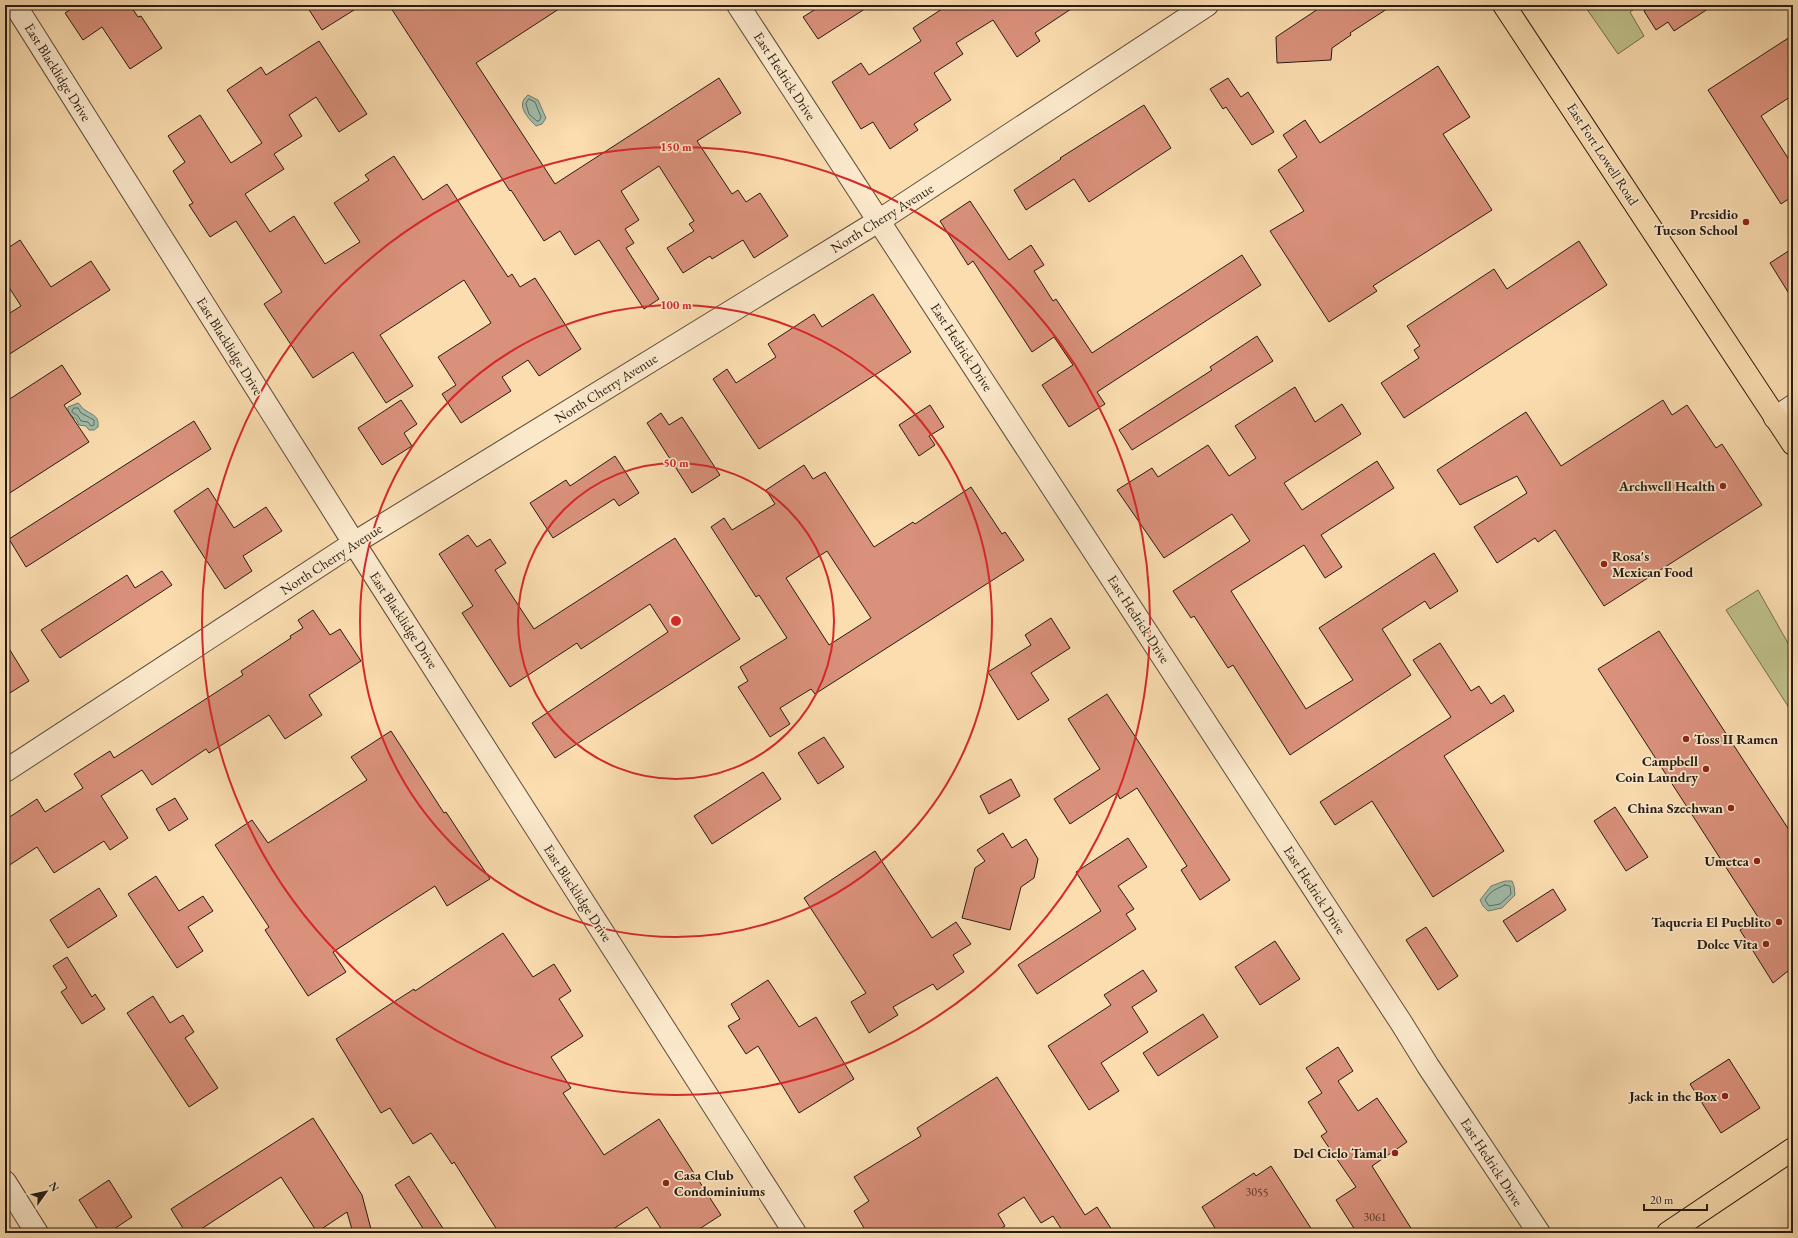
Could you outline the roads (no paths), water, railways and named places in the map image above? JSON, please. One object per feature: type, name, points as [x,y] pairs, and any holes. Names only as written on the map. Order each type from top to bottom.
[{"type":"main road","name":"East Fort Lowell Road","points":[[1504,5],[1793,444]]},
{"type":"main road","points":[[1668,1233],[1793,1149]]},
{"type":"street","name":"East Hedrick Drive","points":[[738,5],[880,220],[1428,1066],[1539,1233]]},
{"type":"street","name":"North Cherry Avenue","points":[[5,771],[354,543],[880,220],[1207,5]]},
{"type":"street","name":"East Blacklidge Drive","points":[[13,11],[795,1233]]},
{"type":"street","points":[[1775,418],[1793,406]]},
{"type":"street","points":[[5,1182],[37,1233]]},
{"type":"water","points":[[528,95],[538,100],[546,118],[542,124],[536,126],[524,111],[524,99]]},
{"type":"water","points":[[78,403],[83,409],[97,418],[98,427],[94,430],[89,430],[86,426],[79,425],[76,419],[68,414],[68,407]]},
{"type":"water","points":[[1505,881],[1512,881],[1515,895],[1502,908],[1488,911],[1480,900],[1491,886]]},
{"type":"place","name":"Presidio Tucson School","points":[[1746,222]]},
{"type":"place","name":"Archwell Health","points":[[1723,486]]},
{"type":"place","name":"Rosa's Mexican Food","points":[[1604,564]]},
{"type":"place","name":"Toss II Ramen","points":[[1686,739]]},
{"type":"place","name":"Campbell Coin Laundry","points":[[1706,769]]},
{"type":"place","name":"China Szechwan","points":[[1731,808]]},
{"type":"place","name":"Umetea","points":[[1757,861]]},
{"type":"place","name":"Taqueria El Pueblito","points":[[1779,922]]},
{"type":"place","name":"Dolce Vita","points":[[1766,944]]},
{"type":"place","name":"Jack in the Box","points":[[1725,1096]]},
{"type":"place","name":"Del Cielo Tamal","points":[[1395,1153]]},
{"type":"place","name":"Casa Club Condominiums","points":[[666,1183]]}]
